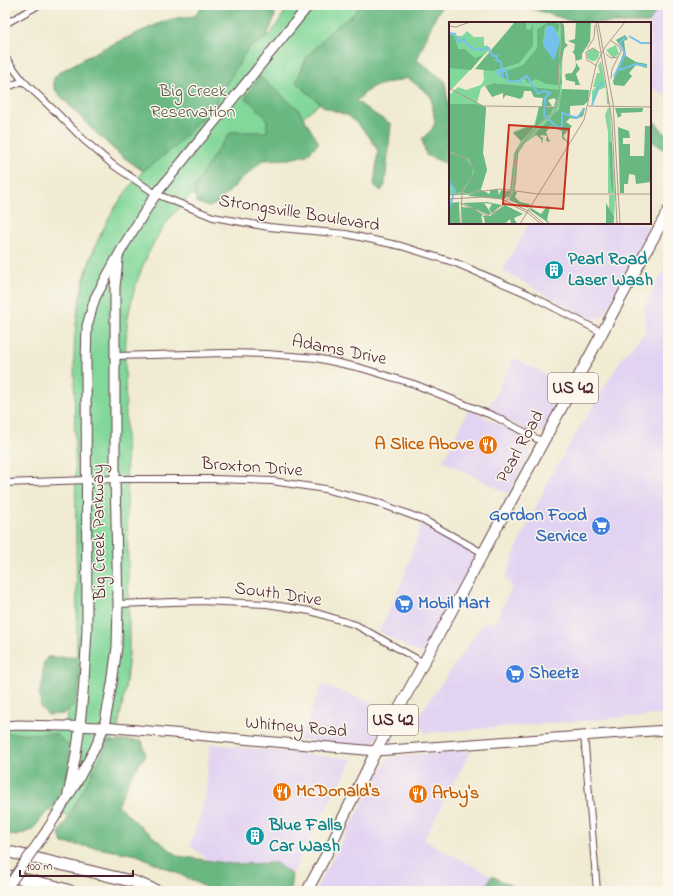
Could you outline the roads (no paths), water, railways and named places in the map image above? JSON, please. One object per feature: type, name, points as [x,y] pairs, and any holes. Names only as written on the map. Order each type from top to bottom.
[{"type":"highway","points":[[5,851],[135,882],[157,891]]},
{"type":"highway","points":[[5,875],[70,891]]},
{"type":"main road","name":"Pearl Road","points":[[307,891],[333,842],[341,822],[376,751],[668,211]]},
{"type":"street","points":[[5,24],[39,5]]},
{"type":"street","name":"Big Creek Parkway","points":[[67,798],[73,777],[78,744],[85,670],[87,630],[86,362],[87,326],[95,298],[124,245],[156,194],[309,5]]},
{"type":"street","name":"Strongsville Boulevard","points":[[5,57],[23,82],[84,140],[113,165],[156,194],[213,217],[268,227],[346,234],[401,246],[456,263],[528,294],[603,333]]},
{"type":"street","points":[[5,88],[23,82]]},
{"type":"street","name":"Big Creek Parkway","points":[[5,891],[47,830],[86,766],[104,727],[112,684],[117,647],[118,604],[115,479],[115,287],[119,255]]},
{"type":"street","name":"Adams Drive","points":[[115,356],[226,353],[267,354],[316,358],[361,368],[414,384],[496,417],[543,442]]},
{"type":"street","name":"Broxton Drive","points":[[5,483],[115,479],[214,479],[272,481],[325,489],[376,502],[424,520],[482,553]]},
{"type":"street","name":"South Drive","points":[[118,604],[201,601],[267,604],[310,611],[356,625],[424,663]]},
{"type":"street","name":"Whitney Road","points":[[5,726],[104,727],[376,751],[668,730]]},
{"type":"street","points":[[584,736],[597,891]]},
{"type":"place","name":"Pearl Road Laser Wash","points":[[554,270]]},
{"type":"place","name":"A Slice Above","points":[[488,445]]},
{"type":"place","name":"Gordon Food Service","points":[[601,526]]},
{"type":"place","name":"Mobil Mart","points":[[404,604]]},
{"type":"place","name":"Sheetz","points":[[515,674]]},
{"type":"place","name":"McDonald's","points":[[282,792]]},
{"type":"place","name":"Arby's","points":[[418,794]]},
{"type":"place","name":"Blue Falls Car Wash","points":[[255,836]]},
{"type":"park label","name":"Big Creek Reservation","points":[[193,102]]}]
